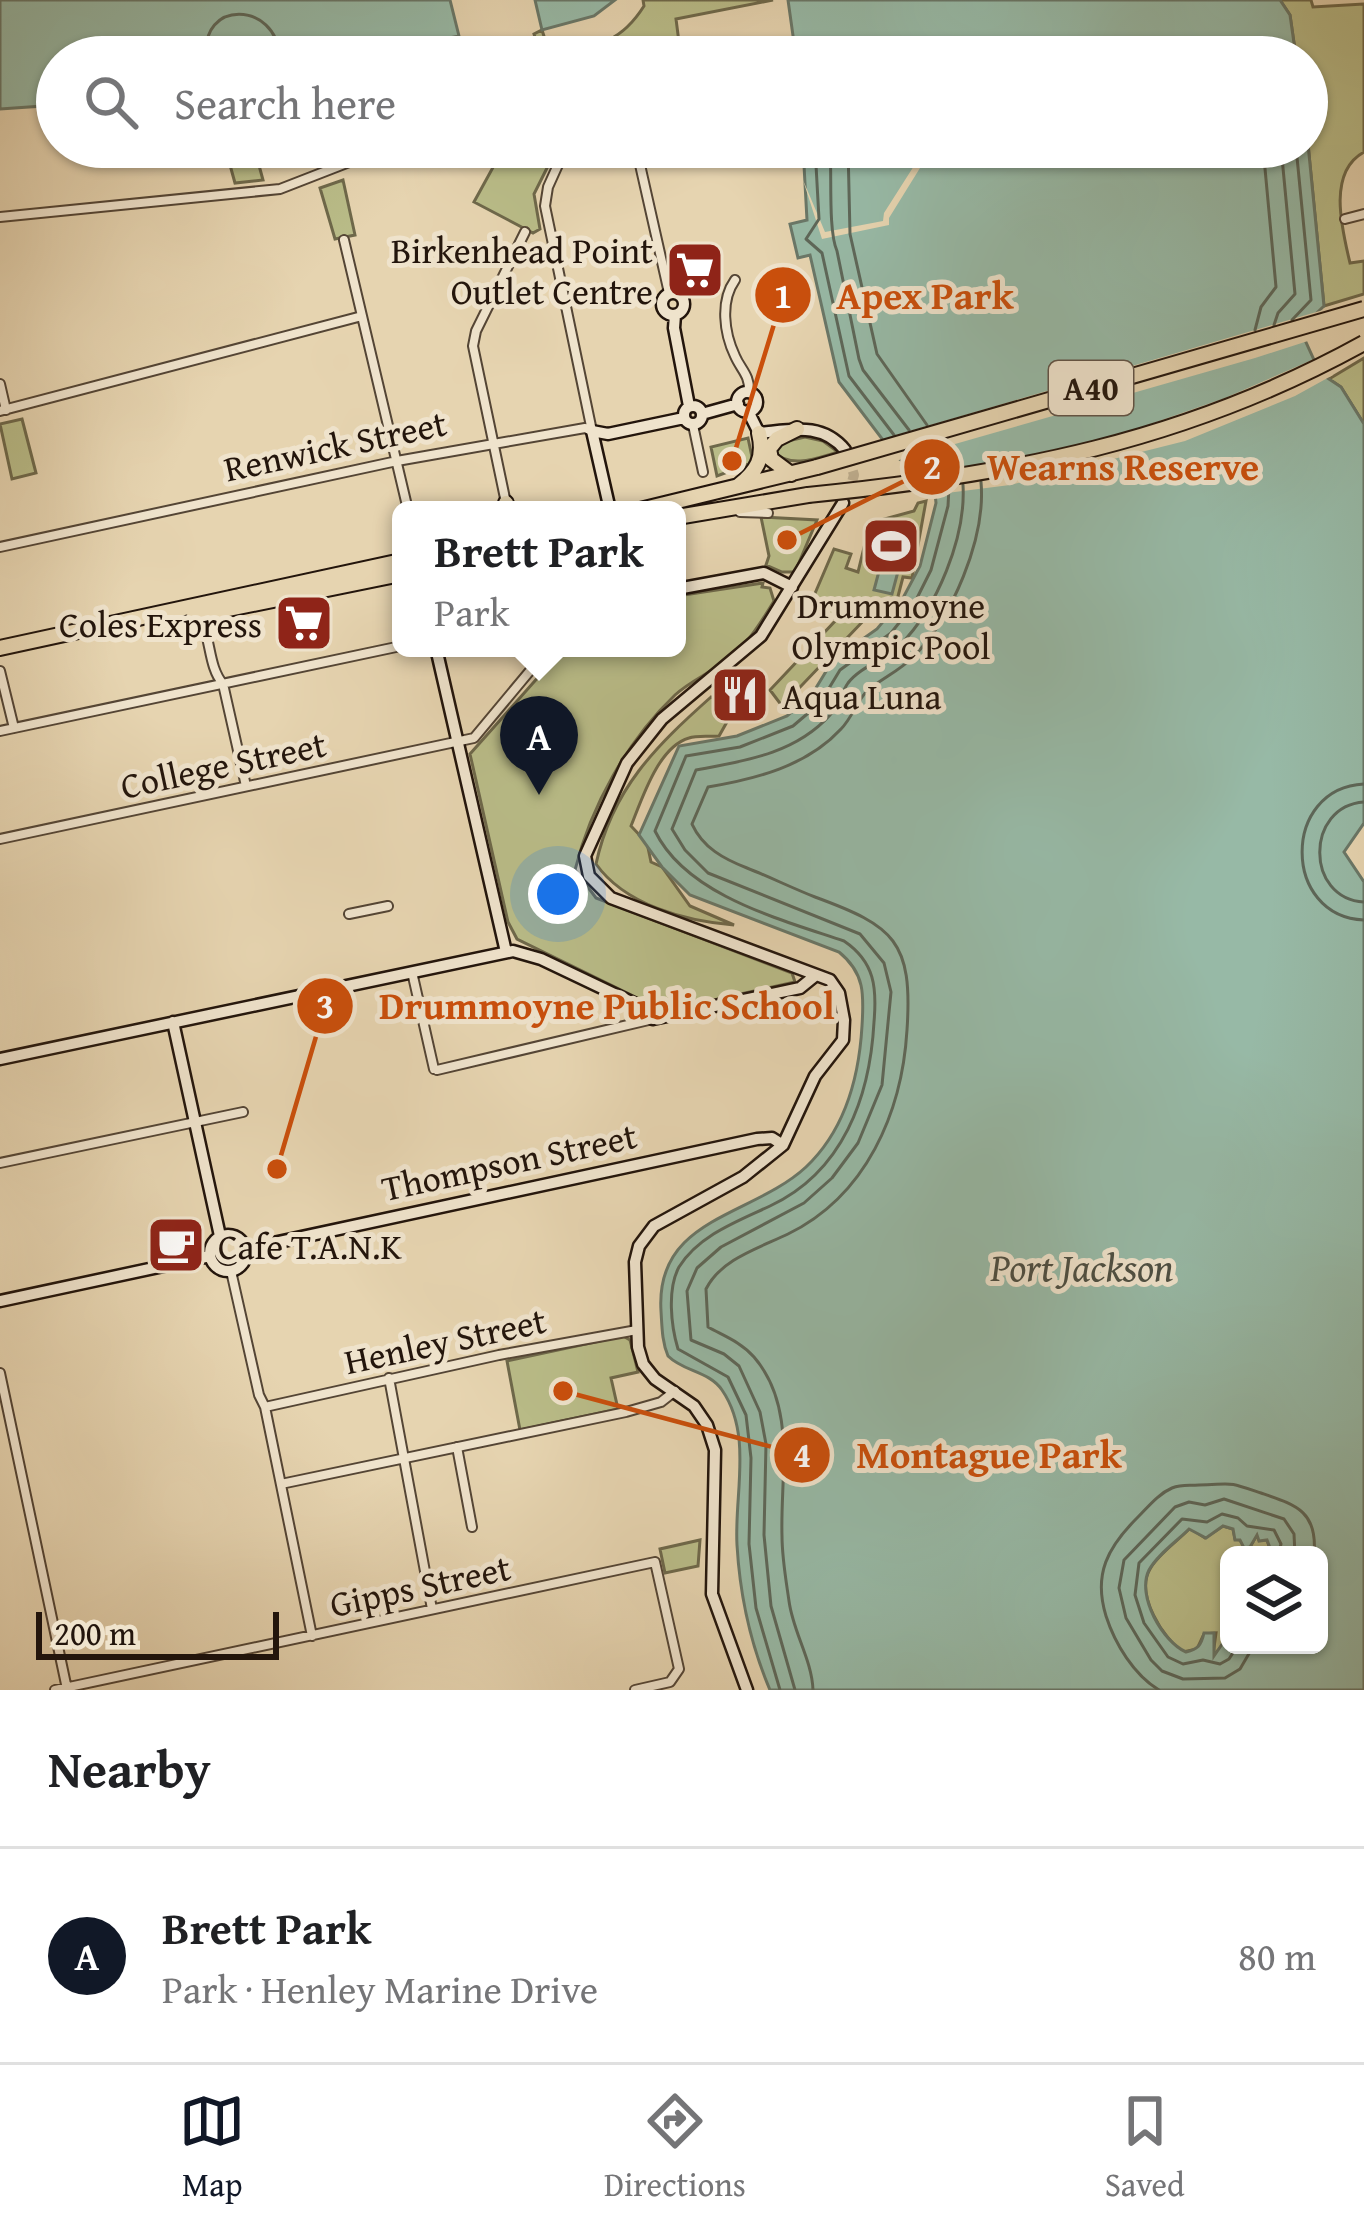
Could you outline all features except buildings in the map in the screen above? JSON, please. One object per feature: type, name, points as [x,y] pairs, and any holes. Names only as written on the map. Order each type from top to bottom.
[{"type":"highway","name":"A40","points":[[680,501],[817,467],[1364,309]]},
{"type":"highway","name":"A40","points":[[686,515],[808,495],[969,478],[1139,438],[1293,379],[1364,343]]},
{"type":"highway","points":[[791,474],[771,459],[769,448],[796,429]]},
{"type":"highway","points":[[734,489],[757,468],[759,433]]},
{"type":"highway","points":[[0,653],[392,563]]},
{"type":"highway","points":[[0,653],[392,576]]},
{"type":"street","points":[[0,218],[280,189],[334,168]]},
{"type":"street","points":[[557,168],[545,206],[608,501]]},
{"type":"street","points":[[642,168],[669,292],[676,292],[684,301],[674,328],[704,472]]},
{"type":"street","points":[[1345,219],[1364,214]]},
{"type":"street","points":[[506,501],[473,346],[525,232]]},
{"type":"street","points":[[344,240],[406,501]]},
{"type":"street","points":[[735,280],[724,308],[735,359],[749,381],[749,392],[741,394],[759,433],[825,432],[845,450]]},
{"type":"street","points":[[0,384],[3,411],[362,316]]},
{"type":"street","points":[[689,416],[698,407],[702,414],[747,407],[776,431]]},
{"type":"street","name":"Renwick Street","points":[[0,547],[495,442],[584,428],[608,434],[689,416]]},
{"type":"street","points":[[746,1690],[728,1656],[711,1581],[715,1450],[700,1415],[643,1364],[635,1262],[648,1232],[758,1168],[783,1145],[802,1097],[843,1040],[838,989],[830,980],[611,898],[592,882],[585,866],[587,845],[627,763],[647,734],[757,641],[843,503]]},
{"type":"street","points":[[735,511],[768,513]]},
{"type":"street","points":[[686,587],[764,573],[792,587]]},
{"type":"street","points":[[197,615],[223,684],[246,786]]},
{"type":"street","points":[[0,731],[392,648]]},
{"type":"street","points":[[438,657],[506,952]]},
{"type":"street","points":[[457,742],[474,738],[542,657]]},
{"type":"street","points":[[0,671],[15,728]]},
{"type":"street","name":"College Street","points":[[0,839],[457,742]]},
{"type":"street","points":[[349,914],[388,906]]},
{"type":"street","points":[[0,1059],[518,951],[646,1009],[653,1019]]},
{"type":"street","points":[[412,972],[435,1070],[800,988],[816,975]]},
{"type":"street","points":[[172,1022],[220,1236]]},
{"type":"street","points":[[0,1163],[243,1112]]},
{"type":"street","name":"Thompson Street","points":[[246,1249],[758,1139],[772,1138],[783,1145]]},
{"type":"street","points":[[231,1274],[244,1261],[246,1249],[236,1236],[220,1236],[211,1244],[210,1256],[215,1266],[231,1274],[265,1407],[312,1636]]},
{"type":"street","points":[[0,1301],[210,1256]]},
{"type":"street","name":"Henley Street","points":[[265,1407],[637,1330]]},
{"type":"street","points":[[0,1373],[67,1689]]},
{"type":"street","points":[[388,1378],[432,1609]]},
{"type":"street","points":[[281,1484],[626,1412],[661,1402],[675,1391]]},
{"type":"street","points":[[457,1448],[472,1527]]},
{"type":"street","name":"Gipps Street","points":[[56,1690],[656,1562],[678,1665],[674,1680],[657,1688]]},
{"type":"street","points":[[635,1690],[657,1688]]},
{"type":"green space","points":[[643,0],[773,0],[676,19],[678,36],[616,36],[644,6]]},
{"type":"green space","points":[[1280,0],[1311,0],[1313,7],[1364,4],[1364,152],[1345,173],[1340,202],[1350,263],[1364,261],[1364,294],[1324,306],[1310,168],[1328,168],[1328,36],[1293,36],[1290,15]]},
{"type":"green space","points":[[231,168],[260,168],[263,180],[235,183]]},
{"type":"green space","points":[[493,168],[547,168],[534,194],[540,229],[533,233],[474,202]]},
{"type":"green space","points":[[343,180],[355,235],[335,239],[320,188]]},
{"type":"green space","points":[[1364,358],[1364,424],[1341,387],[1329,379]]},
{"type":"green space","points":[[22,419],[36,473],[12,479],[0,424]]},
{"type":"green space","points":[[805,437],[823,441],[838,452],[796,461],[774,452],[779,443]]},
{"type":"green space","points":[[748,438],[749,464],[717,476],[711,447]]},
{"type":"green space","points":[[926,501],[912,578],[903,577],[896,604],[857,608],[854,613],[867,617],[782,706],[770,690],[836,620],[810,605],[834,549],[851,554],[846,568],[858,572],[870,523],[914,511]]},
{"type":"green space","points":[[761,517],[817,520],[795,572],[766,565],[769,556]]},
{"type":"green space","points":[[763,583],[774,601],[730,658],[675,695],[641,733],[601,799],[575,870],[596,898],[792,973],[795,982],[664,1011],[517,939],[508,922],[470,754],[556,657],[686,657],[686,595]]},
{"type":"green space","points":[[711,697],[730,705],[732,713],[719,736],[689,738],[668,752],[652,775],[631,826],[647,843],[651,862],[662,867],[690,906],[734,925],[696,920],[639,900],[596,864],[625,791],[672,733]]},
{"type":"green space","points":[[623,1336],[630,1340],[638,1372],[611,1378],[618,1409],[520,1430],[507,1361]]},
{"type":"green space","points":[[1223,1526],[1233,1529],[1235,1539],[1244,1546],[1220,1546],[1220,1648],[1213,1655],[1216,1633],[1204,1634],[1197,1649],[1183,1652],[1167,1637],[1146,1591],[1150,1569],[1190,1528],[1205,1538]]},
{"type":"green space","points":[[1257,1535],[1269,1546],[1251,1546]]},
{"type":"green space","points":[[700,1540],[698,1566],[665,1573],[660,1549]]},
{"type":"water","points":[[0,0],[450,0],[459,36],[36,36],[36,106],[0,109]]},
{"type":"water","points":[[535,0],[615,0],[594,16],[542,30]]},
{"type":"water","points":[[788,0],[1280,0],[1290,15],[1293,36],[793,36]]},
{"type":"water","name":"Port Jackson","points":[[804,168],[1310,168],[1324,306],[1300,329],[1320,373],[1341,387],[1364,424],[1364,823],[1344,852],[1364,882],[1364,1690],[770,1690],[741,1583],[737,1426],[717,1384],[668,1356],[661,1311],[663,1280],[690,1237],[784,1184],[831,1137],[848,1102],[857,1065],[862,994],[854,968],[839,952],[690,895],[639,835],[679,746],[737,736],[787,716],[811,696],[833,660],[877,629],[903,598],[920,566],[936,503],[934,483],[895,456],[839,382],[810,255],[798,258],[790,224],[807,220]]},
{"type":"water","points":[[890,530],[908,534],[892,594],[874,590]]},
{"type":"pier","points":[[913,168],[920,168],[889,225],[822,239],[803,180],[825,232],[883,221]]},
{"type":"pier","points":[[1330,308],[1307,331],[1311,340],[1255,358],[892,462],[876,441]]},
{"type":"pier","points":[[1319,357],[1333,375],[1295,396],[1185,441],[1010,485],[931,495],[929,487],[908,474],[971,467],[1116,436],[1225,398]]},
{"type":"tunnel","points":[[848,455],[854,475],[848,495]]},
{"type":"place","name":"Birkenhead Point Outlet Centre","points":[[695,270]]},
{"type":"place","name":"Apex Park","points":[[732,461]]},
{"type":"place","name":"Wearns Reserve","points":[[787,540]]},
{"type":"place","name":"Drummoyne Olympic Pool","points":[[891,546]]},
{"type":"place","name":"Coles Express","points":[[304,623]]},
{"type":"place","name":"Aqua Luna","points":[[740,695]]},
{"type":"place","name":"Brett Park","points":[[539,795]]},
{"type":"place","name":"Drummoyne Public School","points":[[277,1169]]},
{"type":"place","name":"Cafe T.A.N.K","points":[[176,1245]]},
{"type":"place","name":"Montague Park","points":[[563,1391]]}]
